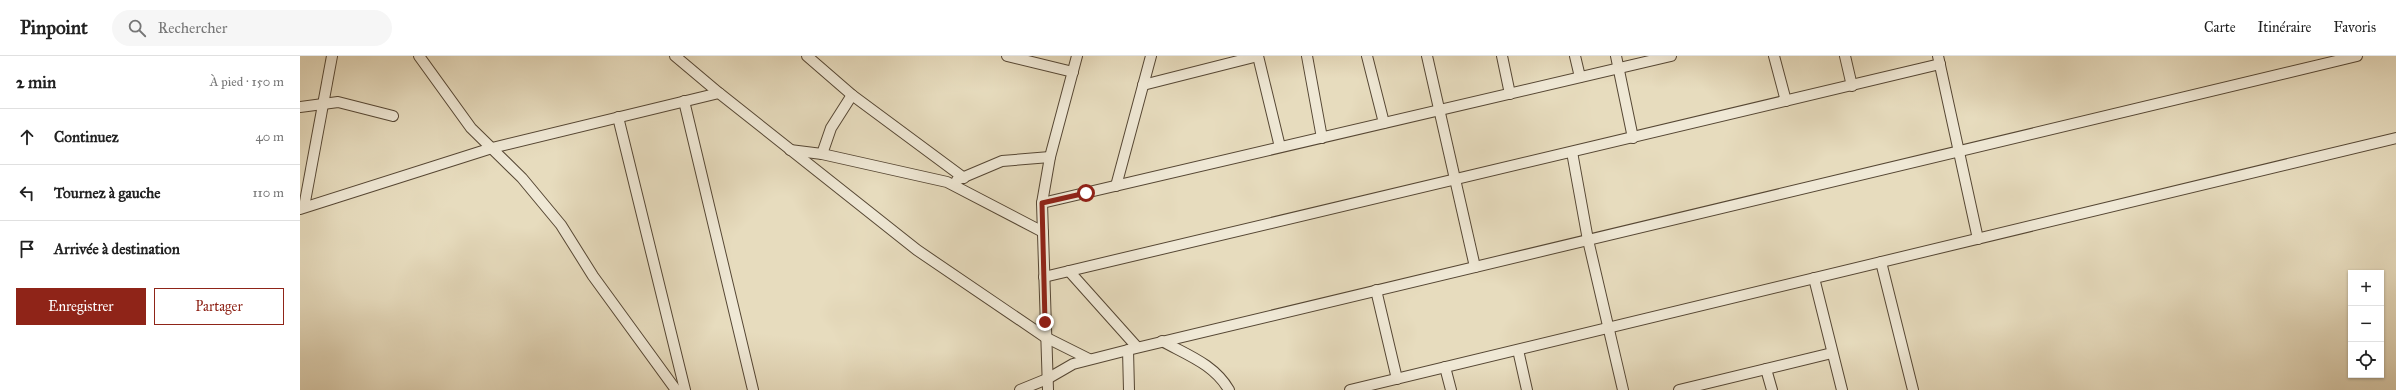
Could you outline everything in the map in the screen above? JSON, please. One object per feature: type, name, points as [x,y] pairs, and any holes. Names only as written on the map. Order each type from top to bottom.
[{"type":"street","points":[[332,56],[302,208],[492,148],[719,93]]},
{"type":"street","points":[[419,56],[471,128],[522,178],[561,225],[593,276],[676,390]]},
{"type":"street","points":[[675,56],[790,150],[917,250],[1046,337],[1089,360]]},
{"type":"street","points":[[807,56],[852,95],[964,178]]},
{"type":"street","points":[[1007,56],[1073,72]]},
{"type":"street","points":[[1048,390],[1042,203],[1050,157],[1077,56]]},
{"type":"street","points":[[1116,186],[1151,56]]},
{"type":"street","points":[[1143,85],[1258,56],[1280,148]]},
{"type":"street","points":[[1307,56],[1322,138]]},
{"type":"street","points":[[1366,56],[1384,123]]},
{"type":"street","points":[[1427,56],[1475,267]]},
{"type":"street","points":[[1502,56],[1510,94]]},
{"type":"street","points":[[1575,56],[1580,77]]},
{"type":"street","points":[[1616,56],[1633,138]]},
{"type":"street","points":[[1042,203],[1671,56]]},
{"type":"street","points":[[1774,56],[1786,101]]},
{"type":"street","points":[[1845,56],[1852,86]]},
{"type":"street","points":[[1020,390],[1047,379],[1073,364],[1132,348],[2357,56]]},
{"type":"street","points":[[1044,277],[1852,86],[1939,60],[1978,239]]},
{"type":"street","points":[[822,154],[831,128],[852,95]]},
{"type":"street","points":[[300,107],[338,102],[393,116]]},
{"type":"street","points":[[684,102],[753,390]]},
{"type":"street","points":[[618,117],[685,390]]},
{"type":"street","points":[[1350,390],[2396,138]]},
{"type":"street","points":[[790,150],[822,154],[947,182],[1043,232]]},
{"type":"street","points":[[1572,152],[1588,240],[1623,390]]},
{"type":"street","points":[[947,182],[964,178],[1002,161],[1050,157]]},
{"type":"street","points":[[1881,262],[1913,390]]},
{"type":"street","points":[[1069,271],[1132,348],[1129,390]]},
{"type":"street","points":[[1814,278],[1842,390]]},
{"type":"street","points":[[1376,290],[1397,379]]},
{"type":"street","points":[[1162,341],[1193,359],[1203,361],[1224,381],[1229,390]]},
{"type":"street","points":[[1518,350],[1526,390]]},
{"type":"street","points":[[1679,390],[1832,353]]},
{"type":"street","points":[[1445,367],[1451,390]]},
{"type":"street","points":[[1766,369],[1772,390]]},
{"type":"route","points":[[1045,322],[1042,203],[1086,193]]}]
